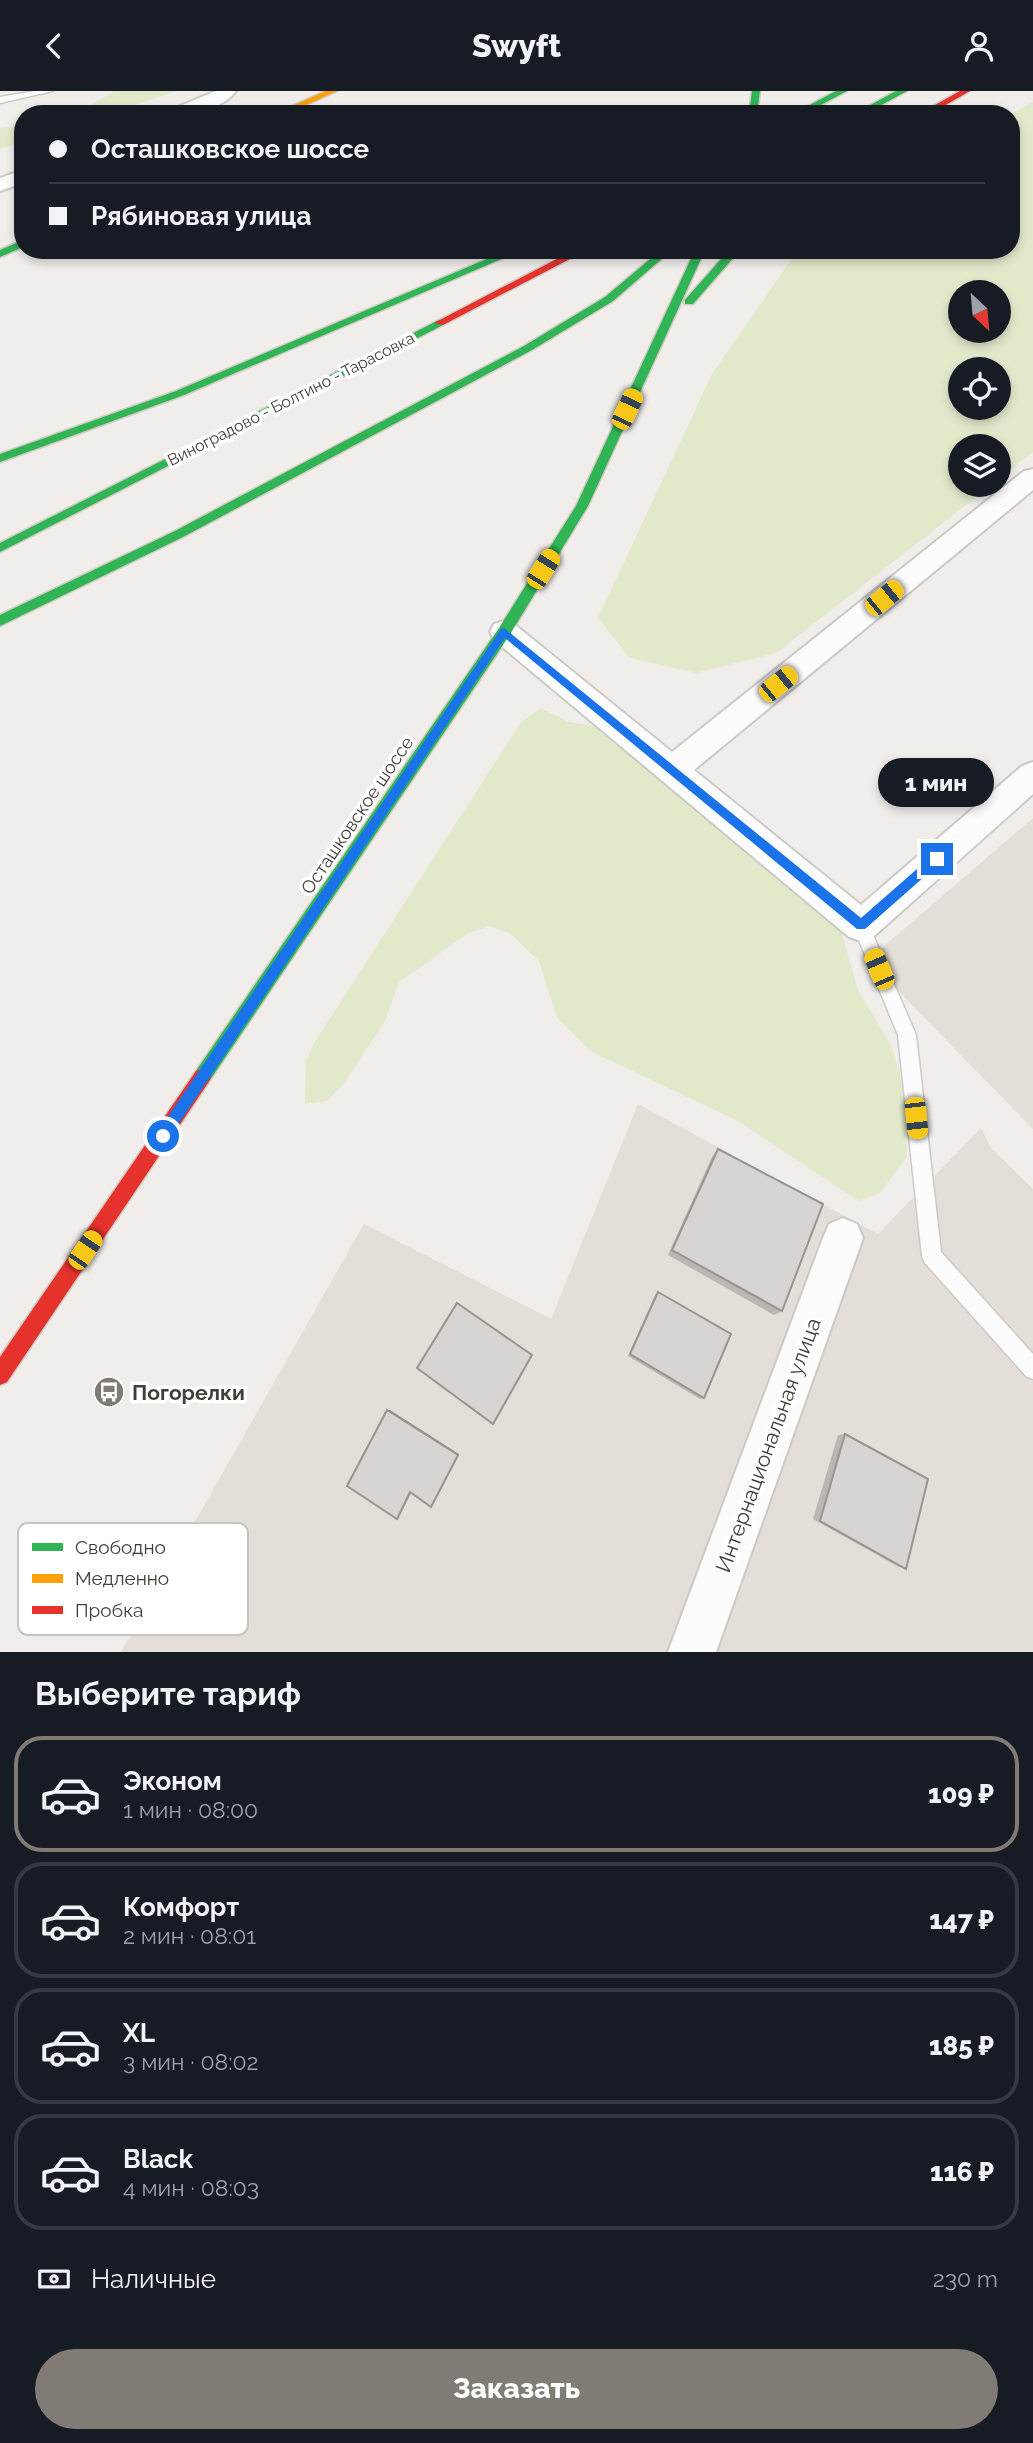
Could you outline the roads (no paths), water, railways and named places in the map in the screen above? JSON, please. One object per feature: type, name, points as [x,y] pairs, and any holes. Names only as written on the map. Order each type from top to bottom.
[{"type":"main road","points":[[300,105],[333,91]]},
{"type":"main road","points":[[309,105],[339,91]]},
{"type":"main road","points":[[816,105],[843,91]]},
{"type":"main road","points":[[875,105],[903,91]]},
{"type":"main road","points":[[940,105],[966,91]]},
{"type":"main road","points":[[0,458],[180,393],[496,259]]},
{"type":"main road","name":"Виноградово - Болтино - Тарасовка","points":[[0,546],[564,259]]},
{"type":"main road","points":[[0,621],[179,534],[528,348],[609,299],[656,259]]},
{"type":"main road","name":"Осташковское шоссе","points":[[0,1375],[504,632],[582,506],[696,259]]},
{"type":"main road","points":[[661,336],[727,259]]},
{"type":"street","points":[[197,105],[227,91]]},
{"type":"street","points":[[672,770],[1033,477]]},
{"type":"street","points":[[504,632],[861,926],[1033,775]]},
{"type":"street","name":"Интернациональная улица","points":[[692,1652],[843,1238]]},
{"type":"lane","points":[[0,100],[49,91]]},
{"type":"lane","points":[[861,926],[907,1035],[932,1256],[1033,1369]]},
{"type":"place","name":"Погорелки","points":[[109,1392]]}]
